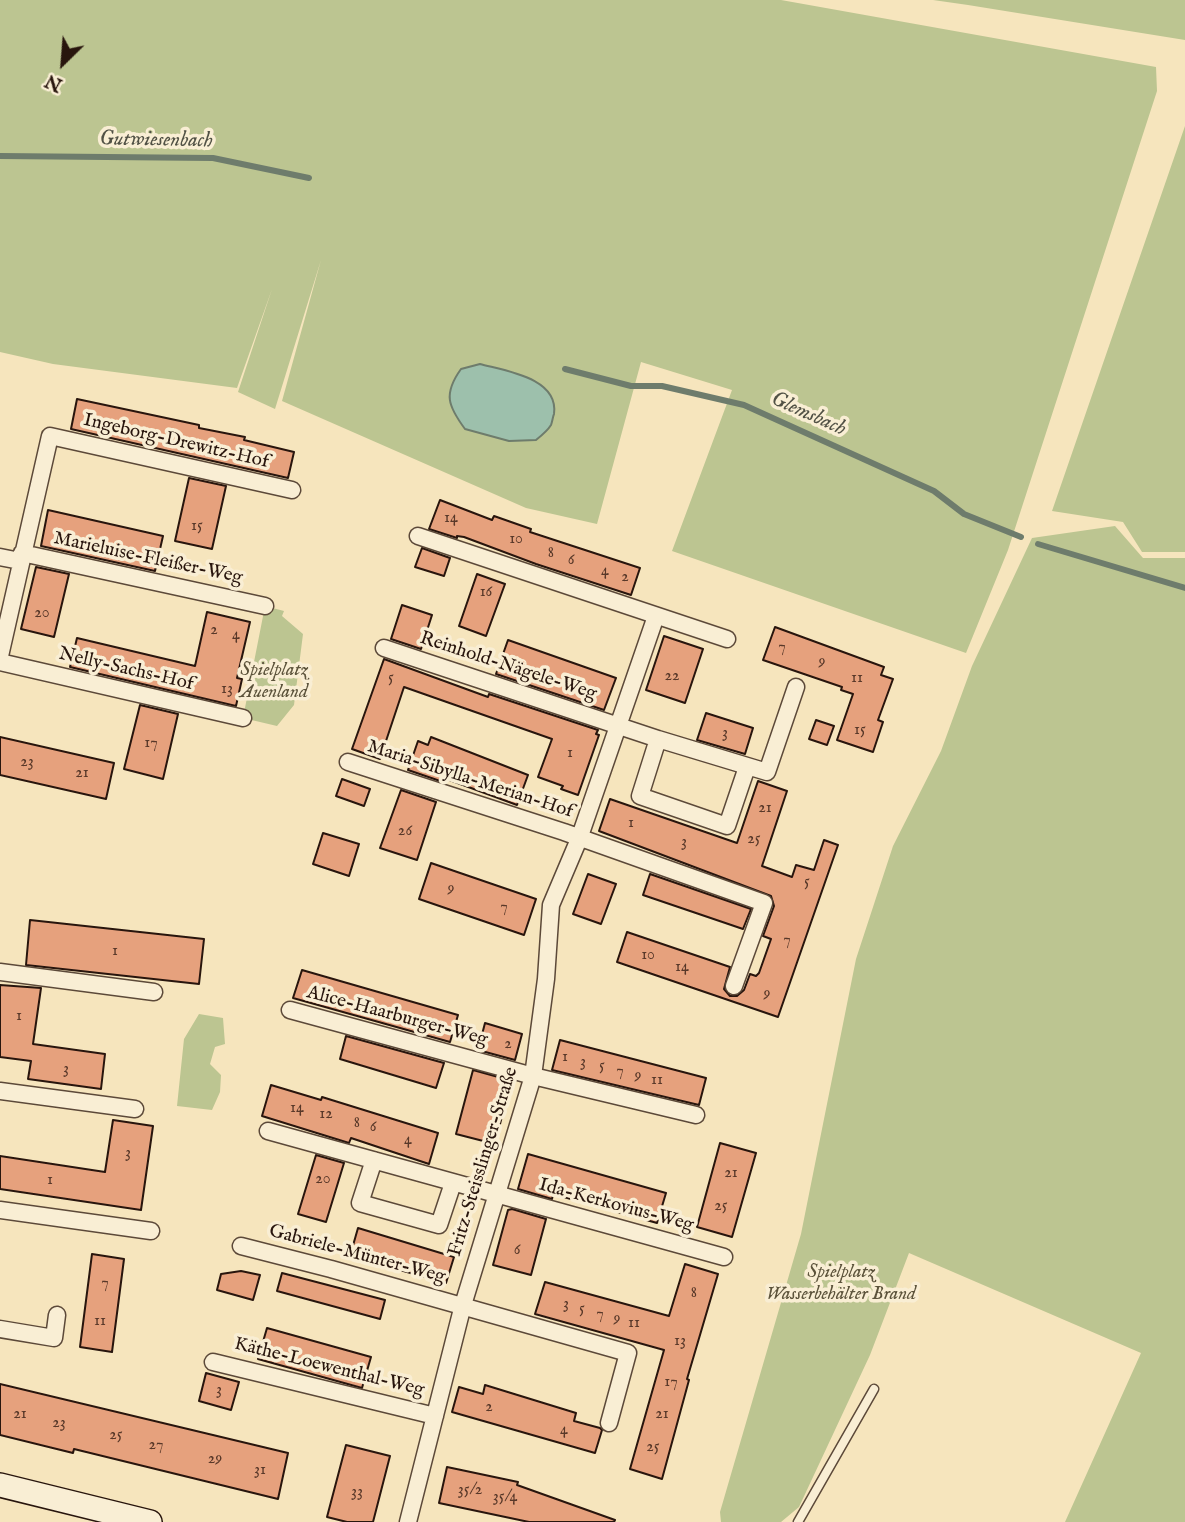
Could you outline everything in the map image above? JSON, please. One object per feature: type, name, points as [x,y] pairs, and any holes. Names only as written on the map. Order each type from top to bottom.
[{"type":"street","name":"Ingeborg-Drewitz-Hof","points":[[21,557],[50,436],[292,489]]},
{"type":"street","points":[[418,536],[727,639]]},
{"type":"street","name":"Marieluise-Fleißer-Weg","points":[[0,557],[21,557],[264,606]]},
{"type":"street","points":[[0,656],[21,557]]},
{"type":"street","name":"Fritz-Steisslinger-Straße","points":[[408,1522],[463,1305],[533,1076],[546,979],[551,905],[579,839],[656,616]]},
{"type":"street","name":"Reinhold-Nägele-Weg","points":[[384,648],[747,767]]},
{"type":"street","name":"Nelly-Sachs-Hof","points":[[0,662],[243,718]]},
{"type":"street","points":[[658,739],[640,796],[727,826],[747,767],[767,772],[796,687]]},
{"type":"street","name":"Maria-Sibylla-Merian-Hof","points":[[348,762],[506,813],[764,903],[734,986]]},
{"type":"street","points":[[0,972],[154,992]]},
{"type":"street","name":"Alice-Haarburger-Weg","points":[[290,1010],[533,1076],[696,1115]]},
{"type":"street","points":[[0,1091],[135,1109]]},
{"type":"street","name":"Ida-Kerkovius-Weg","points":[[268,1131],[724,1257]]},
{"type":"street","points":[[373,1160],[360,1203],[439,1225],[453,1183]]},
{"type":"street","points":[[0,1210],[152,1231]]},
{"type":"street","name":"Gabriele-Münter-Weg","points":[[241,1245],[628,1353],[609,1423]]},
{"type":"street","points":[[0,1329],[54,1338],[57,1315]]},
{"type":"street","name":"Käthe-Loewenthal-Weg","points":[[213,1362],[435,1416]]},
{"type":"street","points":[[0,1485],[150,1522]]},
{"type":"lane","points":[[798,1522],[874,1389]]},
{"type":"green space","points":[[0,0],[781,0],[1156,67],[1157,91],[1008,550],[966,653],[672,551],[732,390],[641,362],[597,524],[526,508],[282,401],[321,260],[275,409],[238,392],[272,289],[237,388],[53,364],[0,352]]},
{"type":"green space","points":[[933,0],[1185,0],[1185,40],[968,5]]},
{"type":"green space","points":[[1185,126],[1185,552],[1142,552],[1123,522],[1052,511]]},
{"type":"green space","name":"Spielplatz Wasserbehälter Brand","points":[[1115,526],[1143,558],[1185,558],[1185,1522],[1065,1522],[1141,1353],[909,1253],[870,1355],[799,1507],[781,1522],[721,1522],[720,1512],[801,1234],[856,959],[893,846],[941,751],[972,666],[1032,538]]},
{"type":"green space","name":"Spielplatz Auenland","points":[[265,606],[284,611],[282,616],[303,634],[294,705],[277,726],[243,718]]},
{"type":"green space","points":[[199,1014],[223,1018],[225,1044],[215,1047],[210,1064],[221,1075],[220,1092],[212,1110],[177,1106],[184,1039]]},
{"type":"shaded area","points":[[480,364],[529,378],[548,392],[553,402],[554,414],[550,427],[536,440],[509,441],[465,429],[452,406],[450,393],[461,369]]},
{"type":"building","points":[[77,399],[199,425],[199,428],[245,437],[244,440],[294,452],[288,478],[71,429]]},
{"type":"building","points":[[189,478],[226,486],[212,549],[175,541]]},
{"type":"building","points":[[440,500],[492,520],[494,516],[531,529],[530,532],[640,568],[631,595],[464,537],[457,538],[429,529]]},
{"type":"building","points":[[48,510],[163,536],[155,571],[41,546]]},
{"type":"building","points":[[422,548],[450,558],[444,576],[415,567]]},
{"type":"building","points":[[36,567],[69,574],[54,637],[21,629]]},
{"type":"building","points":[[477,574],[505,584],[486,636],[459,626]]},
{"type":"building","points":[[402,605],[432,615],[421,649],[391,639]]},
{"type":"building","points":[[207,612],[250,622],[237,678],[242,679],[236,706],[70,667],[77,638],[195,666]]},
{"type":"building","points":[[775,627],[884,667],[881,675],[893,679],[878,720],[883,722],[873,752],[837,740],[853,694],[841,690],[842,687],[763,660]]},
{"type":"building","points":[[664,636],[703,649],[685,703],[646,690]]},
{"type":"building","points":[[508,640],[616,678],[604,710],[496,674]]},
{"type":"building","points":[[384,659],[488,697],[489,694],[598,730],[596,734],[599,735],[578,795],[538,777],[552,739],[404,687],[380,759],[352,749]]},
{"type":"building","points":[[140,705],[178,714],[163,779],[124,769]]},
{"type":"building","points":[[706,713],[753,728],[745,754],[697,740]]},
{"type":"building","points":[[816,720],[834,726],[827,745],[809,739]]},
{"type":"building","points":[[0,737],[114,763],[106,799],[0,775]]},
{"type":"building","points":[[431,737],[528,775],[517,805],[444,778],[443,782],[408,770],[418,741],[428,745]]},
{"type":"building","points":[[342,779],[370,789],[364,806],[336,796]]},
{"type":"building","points":[[758,781],[787,791],[762,866],[792,877],[796,865],[814,870],[824,840],[838,845],[778,1017],[617,962],[627,932],[730,967],[724,989],[730,996],[737,996],[744,990],[750,974],[756,976],[759,973],[771,939],[763,936],[774,906],[771,896],[599,831],[610,799],[737,843]]},
{"type":"building","points":[[401,790],[436,802],[417,860],[380,848]]},
{"type":"building","points":[[323,833],[359,844],[349,876],[313,864]]},
{"type":"building","points":[[431,863],[536,899],[524,935],[419,899]]},
{"type":"building","points":[[588,874],[616,884],[601,924],[573,914]]},
{"type":"building","points":[[650,874],[751,909],[743,929],[643,895]]},
{"type":"building","points":[[30,920],[204,939],[199,984],[26,965]]},
{"type":"building","points":[[302,970],[458,1015],[450,1042],[293,998]]},
{"type":"building","points":[[0,985],[41,988],[33,1044],[105,1054],[101,1089],[28,1079],[31,1061],[0,1057]]},
{"type":"building","points":[[485,1023],[522,1034],[515,1060],[478,1050]]},
{"type":"building","points":[[346,1036],[444,1063],[436,1088],[340,1059]]},
{"type":"building","points":[[560,1040],[706,1078],[699,1105],[552,1070]]},
{"type":"building","points":[[473,1070],[509,1080],[495,1144],[456,1134]]},
{"type":"building","points":[[271,1085],[321,1100],[322,1097],[438,1133],[429,1164],[351,1138],[349,1143],[262,1116]]},
{"type":"building","points":[[113,1120],[153,1126],[141,1210],[0,1189],[0,1156],[105,1172]]},
{"type":"building","points":[[720,1143],[756,1153],[732,1237],[697,1227]]},
{"type":"building","points":[[528,1154],[666,1193],[657,1223],[553,1194],[552,1199],[518,1189]]},
{"type":"building","points":[[316,1155],[344,1163],[326,1222],[298,1214]]},
{"type":"building","points":[[508,1210],[546,1219],[531,1275],[493,1265]]},
{"type":"building","points":[[358,1228],[454,1257],[446,1283],[350,1256]]},
{"type":"building","points":[[92,1254],[124,1259],[112,1352],[80,1347]]},
{"type":"building","points":[[685,1264],[718,1274],[687,1379],[689,1380],[662,1479],[630,1469],[664,1350],[535,1314],[545,1282],[669,1316]]},
{"type":"building","points":[[241,1271],[260,1275],[253,1300],[217,1290],[221,1274]]},
{"type":"building","points":[[282,1273],[385,1300],[380,1319],[277,1291]]},
{"type":"building","points":[[267,1328],[371,1357],[362,1388],[258,1359]]},
{"type":"building","points":[[206,1373],[239,1382],[231,1410],[199,1401]]},
{"type":"building","points":[[0,1384],[288,1453],[278,1499],[74,1449],[73,1453],[0,1435]]},
{"type":"building","points":[[485,1385],[576,1413],[574,1421],[602,1430],[595,1453],[452,1412],[459,1387],[483,1394]]},
{"type":"building","points":[[346,1445],[390,1456],[373,1522],[347,1522],[327,1517]]},
{"type":"building","points":[[447,1467],[518,1482],[517,1485],[615,1520],[529,1522],[439,1503]]},
{"type":"waterway","name":"Gutwiesenbach","points":[[0,156],[213,158],[309,178]]},
{"type":"waterway","name":"Glemsbach","points":[[565,369],[631,386],[662,386],[744,405],[934,491],[964,514],[1021,537]]},
{"type":"waterway","name":"Glemsbach","points":[[1038,544],[1185,588]]}]
